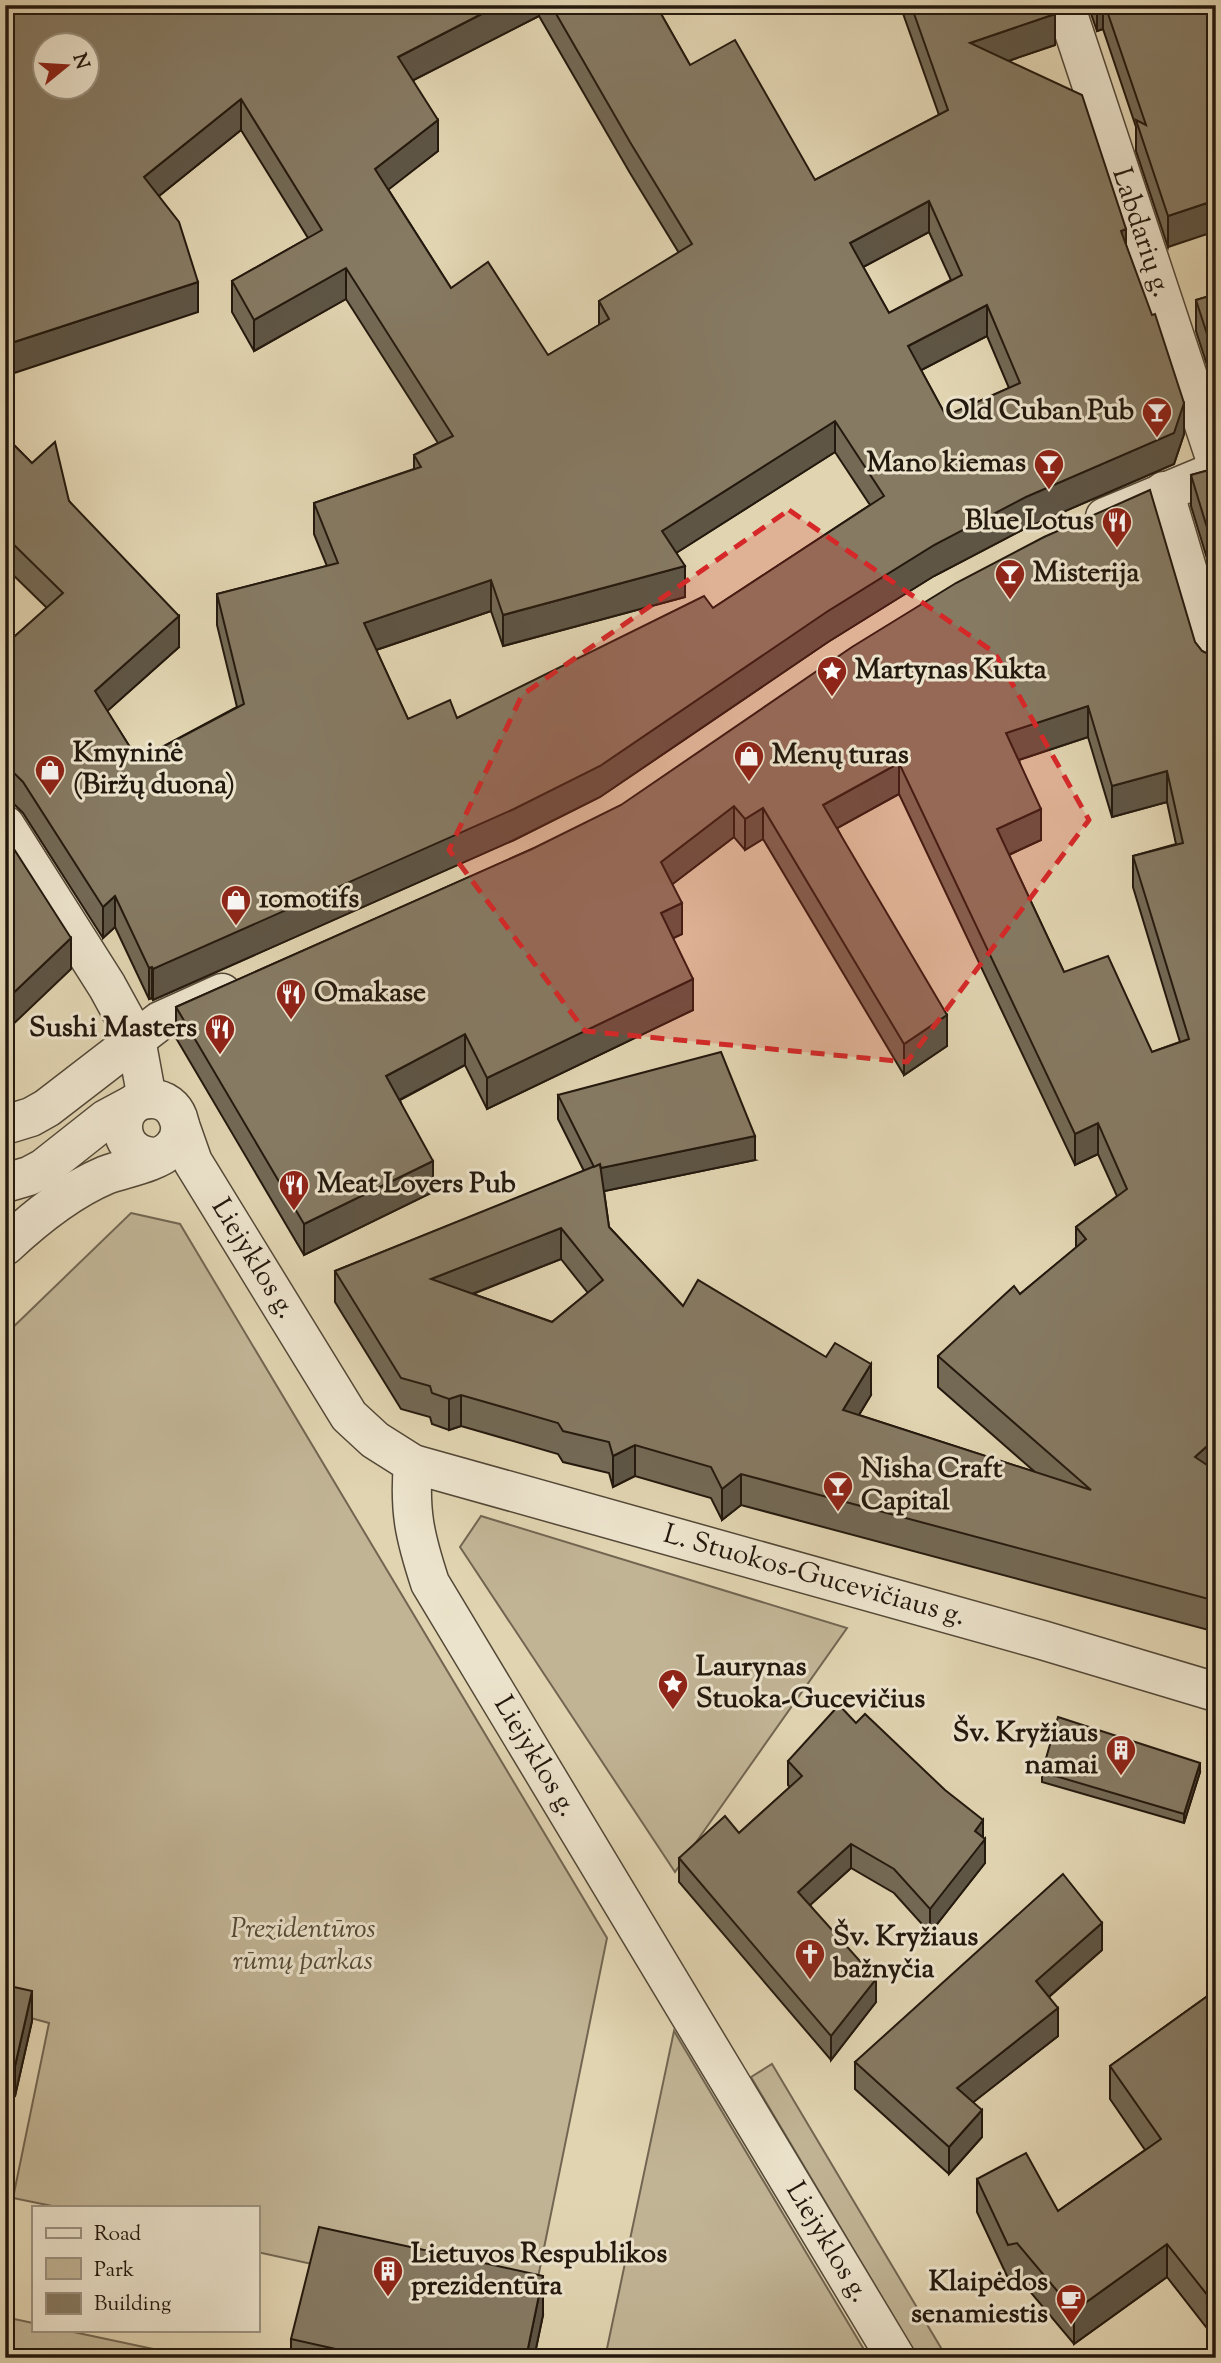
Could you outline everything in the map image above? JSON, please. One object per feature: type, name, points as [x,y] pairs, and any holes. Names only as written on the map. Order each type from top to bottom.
[{"type":"street","name":"Labdarių g.","points":[[1065,5],[1216,461]]},
{"type":"street","points":[[1070,533],[1216,471]]},
{"type":"street","points":[[1164,491],[1216,666]]},
{"type":"street","points":[[5,825],[107,986],[136,1039],[140,1102],[123,1121],[125,1140],[139,1154],[174,1150]]},
{"type":"street","points":[[5,1125],[47,1108],[160,1021],[255,978]]},
{"type":"street","points":[[5,1183],[44,1168],[106,1119],[140,1102],[164,1101],[173,1108],[179,1117],[174,1150]]},
{"type":"street","points":[[5,1246],[30,1223],[69,1195],[105,1175],[174,1150]]},
{"type":"street","name":"Liejyklos g.","points":[[174,1150],[349,1416],[375,1440],[413,1464],[410,1500],[416,1541],[430,1583],[896,2358]]},
{"type":"street","name":"L. Stuokos-Gucevičiaus g.","points":[[413,1464],[1042,1640],[1216,1692]]},
{"type":"highlighted area","points":[[789,510],[995,653],[1089,820],[907,1062],[585,1031],[449,850],[522,695]]},
{"type":"green space","name":"Prezidentūros rūmų parkas","points":[[131,1213],[180,1224],[607,1938],[531,2312],[259,2252],[259,2206],[52,2206],[13,2198],[49,2023],[5,2011],[5,1335]]},
{"type":"green space","points":[[481,1516],[847,1628],[675,1872],[460,1547]]},
{"type":"green space","points":[[674,2031],[869,2358],[605,2358]]},
{"type":"green space","points":[[772,2064],[947,2358],[918,2358],[751,2077]]},
{"type":"green space","points":[[5,2317],[32,2323],[32,2332],[73,2332],[177,2354],[176,2358],[5,2358]]},
{"type":"building","points":[[5,5],[334,5],[342,14],[359,5],[499,5],[398,57],[438,120],[375,169],[451,288],[488,262],[548,355],[609,319],[599,301],[692,244],[551,5],[656,5],[690,65],[735,40],[815,180],[948,110],[911,5],[1052,5],[1055,14],[970,43],[1082,95],[1126,229],[1121,231],[1152,315],[1155,314],[1184,403],[1174,433],[1026,497],[934,545],[828,611],[600,766],[514,809],[153,969],[149,968],[115,896],[103,907],[23,782],[15,774],[5,772],[5,645],[63,593],[5,536],[5,436],[32,463],[55,442],[69,501],[179,616],[95,691],[138,760],[244,704],[217,594],[338,563],[314,503],[421,467],[414,455],[453,436],[346,268],[254,320],[232,281],[322,230],[241,99],[144,177],[179,222],[198,282],[5,345]],"holes":[[[929,201],[962,275],[889,313],[850,243]],[[987,305],[1020,383],[946,416],[908,346]],[[835,421],[884,496],[713,608],[704,596],[457,718],[450,700],[408,719],[364,623],[491,580],[503,615],[685,566],[662,531]]]},
{"type":"building","points":[[1105,5],[1216,5],[1216,200],[1168,216],[1136,120],[1146,125]]},
{"type":"building","points":[[1216,294],[1216,320],[1214,315],[1207,334],[1196,300]]},
{"type":"building","points":[[1216,468],[1216,557],[1191,475]]},
{"type":"building","points":[[1150,490],[1195,642],[1202,651],[1216,656],[1216,1438],[1195,1457],[1216,1471],[1216,1601],[741,1474],[722,1489],[711,1467],[635,1445],[613,1456],[609,1442],[563,1431],[558,1423],[461,1395],[449,1399],[432,1393],[430,1386],[401,1378],[335,1271],[600,1164],[609,1227],[683,1306],[698,1280],[826,1357],[835,1343],[871,1364],[843,1410],[1091,1490],[938,1356],[1014,1286],[1020,1294],[1086,1239],[1076,1227],[1127,1189],[1098,1123],[1075,1134],[899,763],[823,805],[947,1015],[904,1044],[763,808],[745,819],[734,806],[661,862],[682,903],[661,913],[693,979],[487,1078],[465,1034],[386,1076],[433,1161],[304,1224],[176,1007],[532,849],[621,805],[852,647],[956,583],[1044,537]],"holes":[[[1088,706],[1112,786],[1167,771],[1183,843],[1133,856],[1189,1039],[1152,1052],[1108,956],[1064,972],[997,829],[1041,809],[1006,733]],[[561,1228],[603,1280],[552,1322],[431,1279]]]},
{"type":"building","points":[[5,835],[71,938],[5,1001]]},
{"type":"building","points":[[721,1052],[755,1136],[601,1168],[600,1164],[594,1167],[558,1095]]},
{"type":"building","points":[[839,1705],[856,1723],[865,1714],[945,1790],[983,1820],[975,1831],[985,1839],[930,1909],[894,1869],[851,1844],[798,1892],[876,1979],[831,2036],[679,1858],[725,1816],[739,1833],[802,1776],[788,1761]]},
{"type":"building","name":"Šv. Kryžiaus namai","points":[[1058,1717],[1200,1763],[1184,1814],[1042,1772]]},
{"type":"building","points":[[1063,1874],[1102,1923],[1036,1981],[1058,2008],[957,2088],[982,2110],[949,2147],[855,2062]]},
{"type":"building","points":[[5,1985],[32,1991],[15,2066],[5,2064]]},
{"type":"building","points":[[1216,1990],[1216,2306],[1167,2244],[1074,2311],[1017,2243],[1008,2245],[977,2179],[1026,2153],[1058,2211],[1161,2139],[1110,2066]]},
{"type":"building","name":"Lietuvos Respublikos prezidentūra","points":[[319,2227],[543,2276],[526,2358],[357,2358],[358,2354],[291,2339]]},
{"type":"place","name":"Old Cuban Pub","points":[[1157,439]]},
{"type":"place","name":"Mano kiemas","points":[[1049,491]]},
{"type":"place","name":"Blue Lotus","points":[[1117,549]]},
{"type":"place","name":"Misterija","points":[[1010,601]]},
{"type":"place","name":"Martynas Kukta","points":[[832,698]]},
{"type":"place","name":"Menų turas","points":[[749,783]]},
{"type":"place","name":"Kmyninė (Biržų duona)","points":[[50,797]]},
{"type":"place","name":"10motifs","points":[[236,927]]},
{"type":"place","name":"Omakase","points":[[291,1021]]},
{"type":"place","name":"Sushi Masters","points":[[220,1056]]},
{"type":"place","name":"Meat Lovers Pub","points":[[294,1212]]},
{"type":"place","name":"Nisha Craft Capital","points":[[838,1513]]},
{"type":"place","name":"Laurynas Stuoka-Gucevičius","points":[[673,1711]]},
{"type":"place","name":"Šv. Kryžiaus namai","points":[[1121,1777]]},
{"type":"place","name":"Šv. Kryžiaus bažnyčia","points":[[810,1981]]},
{"type":"place","name":"Lietuvos Respublikos prezidentūra","points":[[388,2298]]},
{"type":"place","name":"Klaipėdos senamiestis","points":[[1071,2326]]}]
